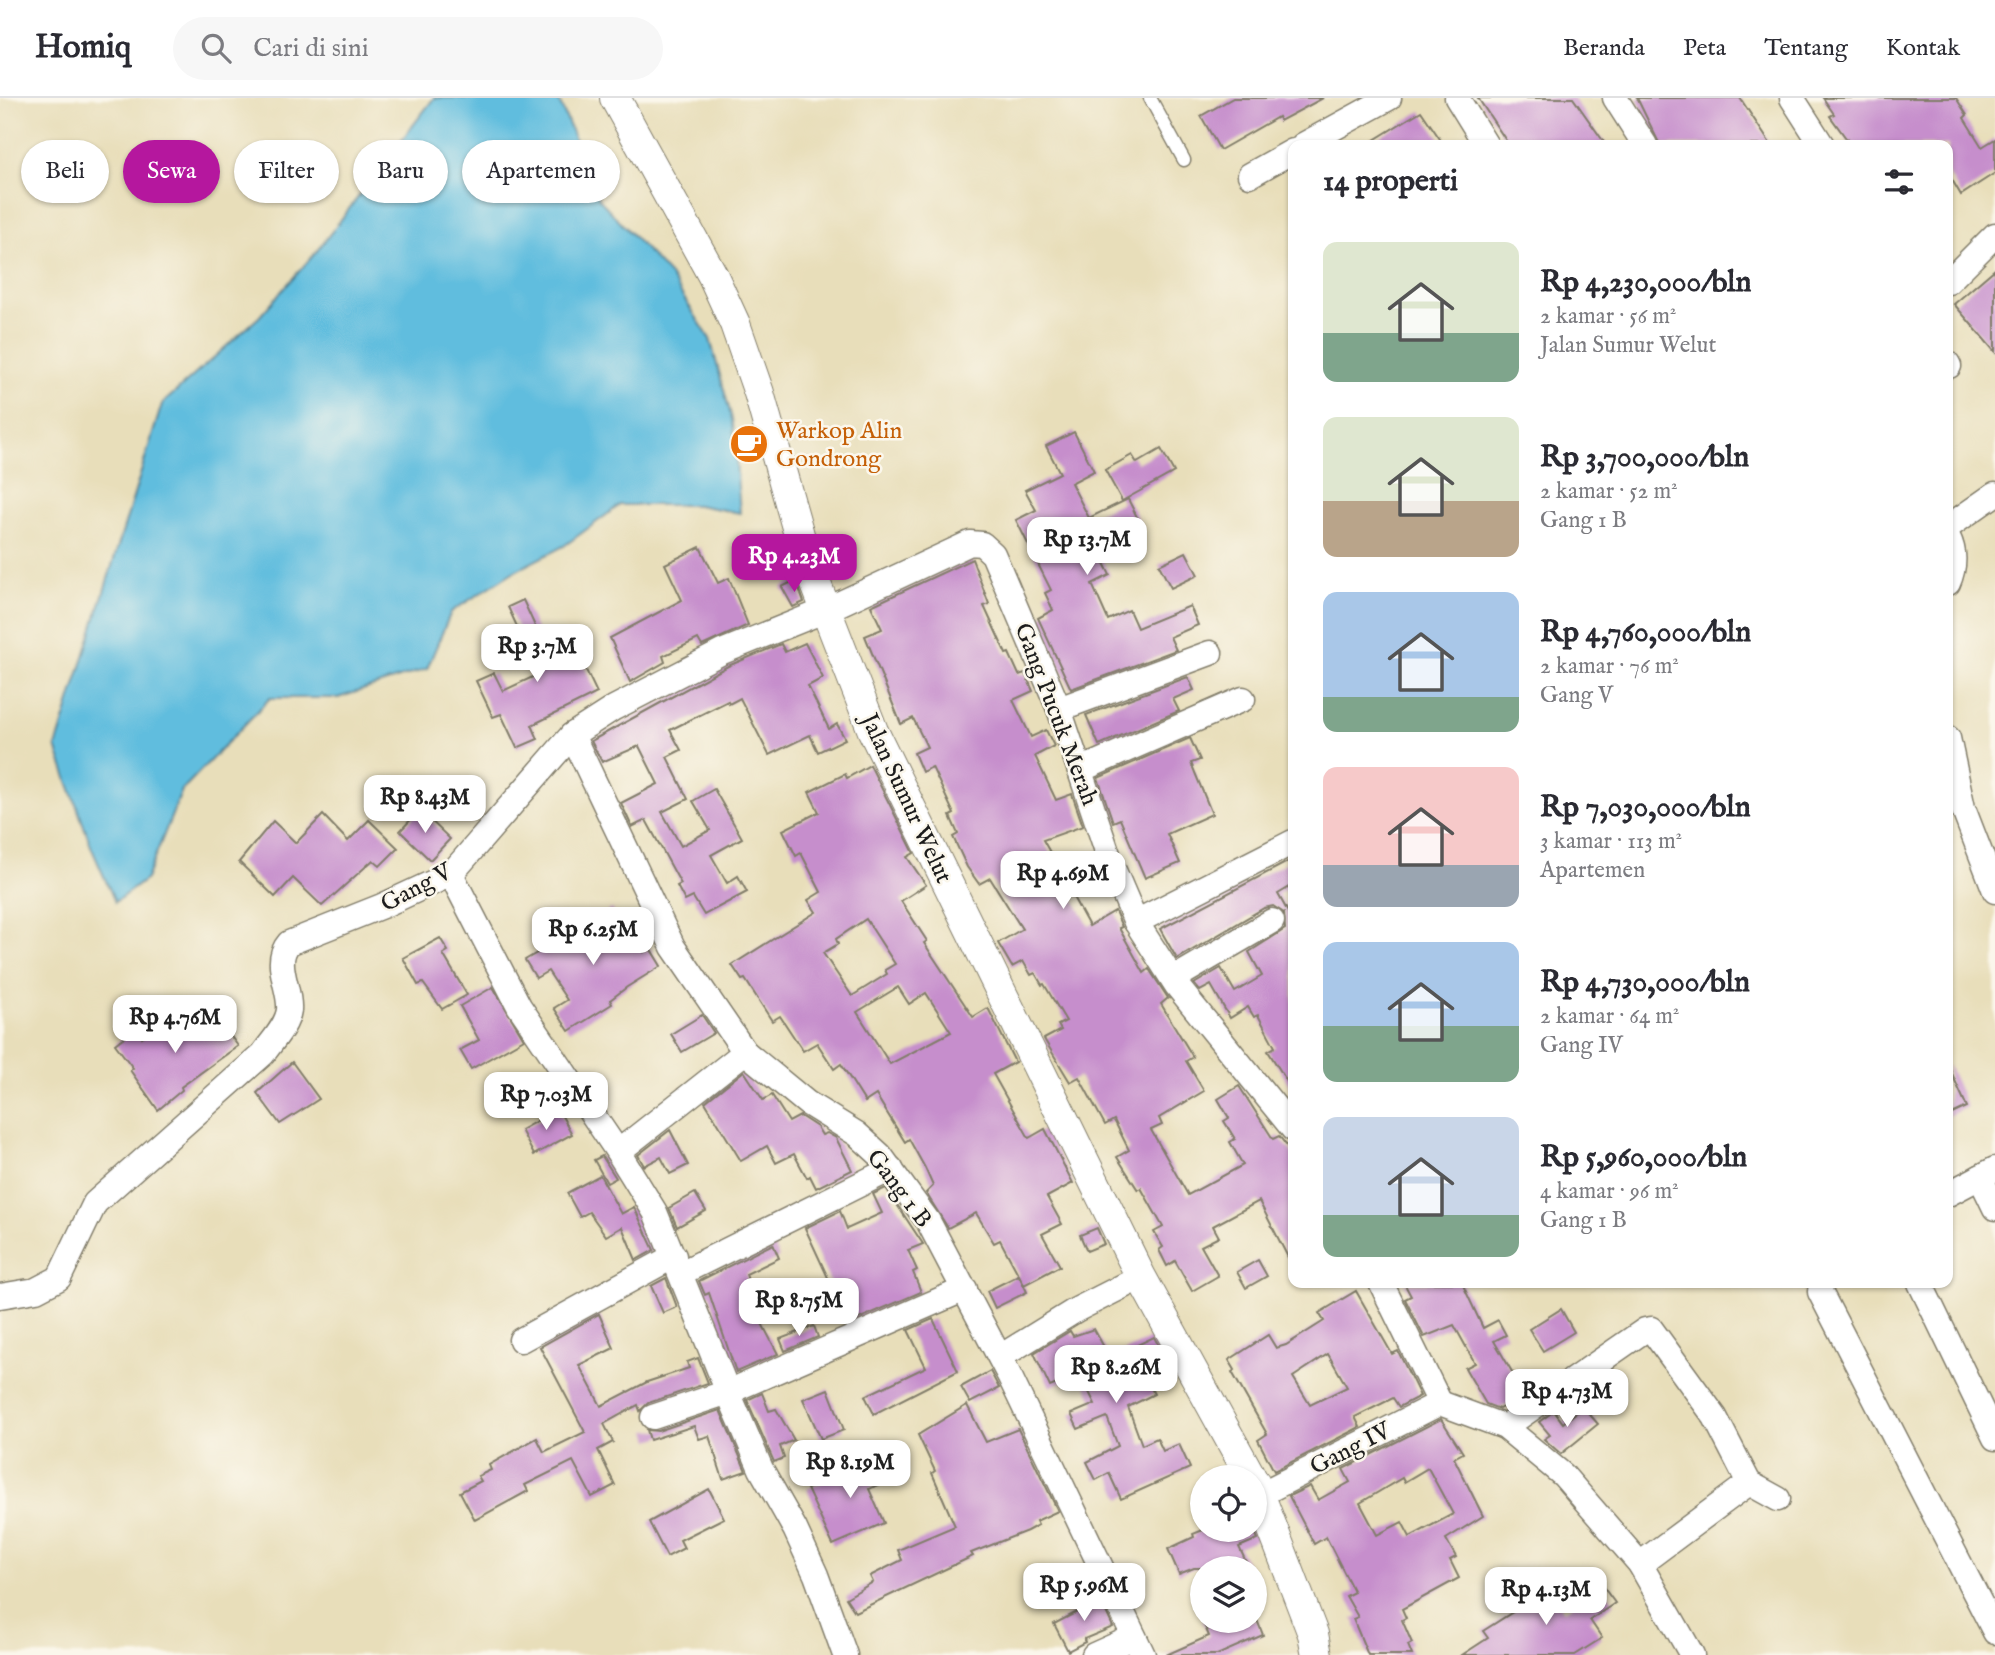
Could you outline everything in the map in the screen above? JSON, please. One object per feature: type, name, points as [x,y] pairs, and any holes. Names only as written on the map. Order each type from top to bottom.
[{"type":"street","name":"Jalan Sumur Welut","points":[[615,98],[713,276],[735,324],[759,393],[805,556],[873,731],[1141,1277],[1244,1465]]},
{"type":"street","points":[[1320,140],[1389,98]]},
{"type":"street","points":[[1457,98],[1483,140]]},
{"type":"street","points":[[1615,98],[1642,140]]},
{"type":"street","points":[[1792,98],[1819,140]]},
{"type":"street","points":[[1250,175],[1288,154]]},
{"type":"street","points":[[1953,277],[1995,235]]},
{"type":"street","points":[[1953,523],[1995,494]]},
{"type":"street","name":"Gang Pucuk Merah","points":[[826,610],[970,543],[982,544],[993,554],[1059,709],[1112,866],[1136,922],[1173,979],[1288,1123]]},
{"type":"street","name":"Gang V","points":[[0,1296],[36,1290],[59,1278],[95,1203],[243,1074],[282,1029],[289,1009],[282,955],[289,943],[382,906],[451,874],[572,735],[614,708],[722,652],[826,610]]},
{"type":"street","points":[[1059,709],[1210,653]]},
{"type":"street","points":[[1080,770],[1243,699]]},
{"type":"street","name":"Gang 1 B","points":[[572,735],[673,947],[745,1052],[807,1103],[857,1134],[891,1169],[928,1221],[1000,1357],[1139,1646]]},
{"type":"street","points":[[1953,761],[1963,808],[1995,891]]},
{"type":"street","points":[[1136,922],[1288,845]]},
{"type":"street","points":[[451,874],[519,1006],[618,1152],[655,1212],[761,1469],[795,1529],[816,1575],[845,1655]]},
{"type":"street","points":[[1173,979],[1272,921]]},
{"type":"street","points":[[618,1152],[745,1052]]},
{"type":"street","points":[[521,1340],[678,1265],[891,1169]]},
{"type":"street","points":[[1953,1191],[1988,1173],[1995,1208]]},
{"type":"street","points":[[1000,1357],[1076,1310],[1141,1277]]},
{"type":"street","points":[[1383,1288],[1440,1403],[1505,1427],[1563,1475],[1640,1564],[1692,1655]]},
{"type":"street","points":[[1820,1288],[1820,1292],[1995,1632]]},
{"type":"street","points":[[1922,1288],[1995,1438]]},
{"type":"street","points":[[653,1417],[728,1392],[965,1289]]},
{"type":"street","points":[[1505,1427],[1645,1330],[1651,1329],[1715,1417],[1749,1483],[1777,1499]]},
{"type":"street","name":"Gang IV","points":[[1267,1480],[1440,1403]]},
{"type":"street","points":[[1640,1564],[1749,1483]]},
{"type":"street","name":"Jalan Sumur Welut","points":[[1267,1516],[1313,1634],[1317,1655]]},
{"type":"street","points":[[1094,1655],[1139,1646]]},
{"type":"lane","points":[[1150,98],[1184,160]]},
{"type":"water","points":[[434,98],[558,98],[575,140],[462,140],[462,203],[603,203],[670,276],[710,339],[733,423],[740,513],[697,505],[620,505],[564,546],[513,572],[451,612],[427,669],[338,698],[270,698],[182,790],[146,879],[115,902],[92,849],[56,747],[162,404],[259,317],[316,252],[354,203],[448,203],[448,140],[402,140]]},
{"type":"building","points":[[1233,98],[1323,98],[1280,121],[1278,117],[1220,150],[1201,116]]},
{"type":"building","points":[[1478,98],[1573,98],[1602,140],[1506,140]]},
{"type":"building","points":[[1637,98],[1740,98],[1768,140],[1658,140]]},
{"type":"building","points":[[1823,98],[1956,98],[1967,115],[1964,118],[1982,147],[1995,139],[1995,173],[1961,195],[1953,181],[1953,140],[1847,140],[1830,116],[1834,114]]},
{"type":"building","points":[[1421,111],[1441,140],[1374,140]]},
{"type":"building","points":[[1995,269],[1995,352],[1954,304]]},
{"type":"building","points":[[1074,432],[1094,471],[1071,483],[1089,518],[1128,499],[1141,525],[1096,547],[1110,575],[1092,584],[1108,620],[1129,610],[1137,628],[1190,606],[1198,625],[1170,637],[1176,650],[1071,689],[1038,618],[1053,610],[1045,593],[1051,590],[1016,520],[1036,510],[1025,490],[1060,473],[1046,446]]},
{"type":"building","points":[[1161,449],[1174,472],[1122,501],[1105,470],[1132,455],[1137,463]]},
{"type":"building","points":[[700,547],[718,583],[729,578],[748,625],[702,646],[698,639],[663,656],[665,662],[630,682],[610,638],[682,600],[665,564]]},
{"type":"building","points":[[1186,552],[1198,575],[1171,588],[1159,565]]},
{"type":"building","points":[[972,559],[989,604],[984,606],[1006,654],[1009,653],[1019,675],[1025,673],[1033,691],[1013,700],[1031,737],[1046,730],[1054,746],[1035,756],[1056,800],[1072,794],[1083,826],[1043,840],[1064,877],[1093,861],[1101,878],[1074,893],[1073,897],[1089,926],[1115,911],[1122,927],[1119,928],[1144,973],[1149,969],[1168,998],[1161,1004],[1193,1057],[1186,1061],[1204,1091],[1159,1118],[1162,1125],[1151,1130],[1188,1195],[1243,1165],[1230,1142],[1235,1139],[1224,1121],[1229,1118],[1218,1099],[1239,1086],[1273,1139],[1279,1136],[1288,1148],[1288,1257],[1259,1201],[1213,1226],[1219,1237],[1201,1246],[1218,1276],[1192,1291],[1175,1261],[1167,1266],[1159,1250],[1163,1247],[1154,1232],[1163,1227],[1141,1188],[1138,1190],[1117,1157],[1129,1150],[1114,1120],[1105,1125],[1079,1077],[1070,1082],[1044,1039],[1061,1030],[1058,1025],[1066,1021],[1035,973],[1031,975],[1023,961],[1012,967],[998,943],[1022,929],[990,878],[979,884],[967,867],[953,837],[958,834],[950,816],[954,814],[932,767],[922,772],[914,753],[927,747],[913,718],[901,724],[865,636],[882,629],[871,606]]},
{"type":"building","points":[[796,580],[804,602],[793,607],[782,587]]},
{"type":"building","points":[[523,600],[550,659],[575,647],[597,693],[532,725],[538,739],[517,748],[501,714],[493,717],[476,681],[494,673],[503,691],[535,676],[523,649],[527,648],[508,607]]},
{"type":"building","points":[[805,643],[823,678],[808,686],[829,729],[837,724],[845,739],[818,752],[810,735],[769,755],[740,698],[729,704],[728,701],[670,730],[681,750],[667,757],[688,799],[662,812],[681,846],[710,830],[693,801],[714,789],[742,838],[711,855],[727,883],[738,876],[747,892],[704,915],[693,897],[685,901],[677,886],[681,884],[646,820],[632,827],[621,803],[658,784],[639,746],[602,762],[591,741],[728,666],[781,644],[785,652]]},
{"type":"building","points":[[1188,677],[1194,690],[1173,699],[1179,711],[1099,745],[1086,715]]},
{"type":"building","points":[[1190,738],[1200,760],[1191,763],[1212,814],[1167,834],[1180,863],[1145,878],[1120,819],[1113,822],[1098,778]]},
{"type":"building","points":[[870,765],[914,853],[907,857],[926,885],[901,901],[927,941],[924,943],[973,1017],[988,1008],[1015,1062],[993,1074],[1029,1138],[1045,1129],[1073,1183],[1047,1197],[1062,1224],[1042,1234],[1060,1266],[1024,1285],[1000,1240],[994,1243],[976,1213],[948,1228],[926,1193],[933,1186],[925,1168],[909,1139],[905,1142],[876,1095],[865,1102],[841,1064],[834,1069],[817,1043],[803,1051],[780,1016],[772,1021],[745,979],[742,980],[732,965],[816,912],[808,900],[821,892],[801,853],[796,856],[783,830],[819,812],[809,792],[845,774],[847,778]],"holes":[[[866,919],[895,964],[885,970],[887,974],[852,996],[823,953],[838,944],[836,939]],[[898,987],[909,1004],[926,993],[951,1032],[890,1064],[857,1012]]]},
{"type":"building","points":[[420,810],[450,839],[430,860],[400,831]]},
{"type":"building","points":[[323,815],[348,841],[369,820],[398,848],[380,866],[373,860],[322,906],[293,878],[275,897],[239,862],[273,821],[296,843]]},
{"type":"building","points":[[1288,862],[1288,888],[1278,894],[1288,912],[1288,1083],[1268,1051],[1275,1047],[1258,1015],[1254,1017],[1248,1007],[1230,1018],[1211,985],[1200,991],[1194,984],[1221,968],[1235,992],[1262,976],[1249,952],[1285,929],[1284,913],[1273,906],[1264,908],[1177,959],[1160,929]]},
{"type":"building","points":[[612,909],[624,930],[628,928],[644,952],[650,948],[661,966],[610,1000],[612,1004],[569,1031],[554,1008],[567,1000],[548,971],[536,978],[525,960]]},
{"type":"building","points":[[440,938],[448,951],[443,954],[467,995],[442,1009],[423,983],[418,985],[403,958]]},
{"type":"building","points":[[493,987],[524,1039],[471,1069],[460,1050],[479,1040],[460,1006]]},
{"type":"building","points":[[212,1011],[238,1046],[181,1087],[182,1090],[158,1110],[115,1044],[136,1028],[142,1037],[173,1015],[184,1029]]},
{"type":"building","points":[[702,1015],[714,1033],[682,1052],[671,1034]]},
{"type":"building","points":[[292,1062],[319,1099],[280,1124],[257,1093]]},
{"type":"building","points":[[744,1071],[763,1100],[772,1095],[789,1122],[800,1116],[817,1127],[822,1135],[827,1133],[836,1138],[852,1170],[816,1188],[810,1176],[807,1178],[794,1154],[776,1163],[767,1146],[741,1161],[705,1102]]},
{"type":"building","points":[[1953,1076],[1967,1107],[1953,1114]]},
{"type":"building","points":[[558,1109],[572,1134],[534,1155],[521,1130]]},
{"type":"building","points":[[670,1130],[688,1165],[670,1174],[661,1157],[644,1166],[638,1155]]},
{"type":"building","points":[[602,1156],[616,1178],[607,1183],[594,1160]]},
{"type":"building","points":[[600,1175],[621,1214],[634,1207],[654,1250],[636,1260],[622,1227],[606,1236],[589,1212],[580,1217],[567,1193]]},
{"type":"building","points":[[886,1188],[923,1244],[908,1250],[917,1270],[913,1272],[921,1292],[849,1323],[805,1228],[840,1211],[847,1229],[882,1213],[873,1194]]},
{"type":"building","points":[[695,1193],[706,1211],[677,1227],[669,1208]]},
{"type":"building","points":[[1097,1228],[1104,1244],[1087,1251],[1080,1235]]},
{"type":"building","points":[[773,1244],[779,1258],[746,1274],[758,1316],[778,1354],[736,1372],[709,1293],[705,1295],[699,1281]]},
{"type":"building","points":[[1258,1260],[1267,1276],[1246,1288],[1237,1272]]},
{"type":"building","points":[[1019,1275],[1027,1292],[995,1308],[987,1291]]},
{"type":"building","points":[[666,1278],[677,1307],[663,1313],[651,1286]]},
{"type":"building","points":[[1407,1288],[1464,1288],[1483,1328],[1498,1320],[1506,1335],[1494,1341],[1525,1394],[1499,1409],[1486,1404],[1465,1368],[1475,1363],[1454,1325],[1424,1337],[1405,1299],[1411,1296]]},
{"type":"building","points":[[1356,1291],[1392,1354],[1398,1351],[1420,1396],[1399,1407],[1393,1398],[1355,1417],[1360,1427],[1274,1471],[1258,1440],[1267,1434],[1232,1372],[1235,1370],[1229,1360],[1268,1335],[1276,1348],[1286,1345],[1324,1321],[1319,1313]],"holes":[[[1328,1354],[1347,1387],[1310,1405],[1293,1377]]]},
{"type":"building","points":[[1561,1309],[1574,1332],[1543,1351],[1529,1329]]},
{"type":"building","points":[[599,1314],[614,1348],[579,1365],[601,1406],[647,1382],[689,1368],[687,1362],[698,1358],[708,1383],[648,1403],[640,1411],[638,1405],[604,1424],[613,1442],[598,1450],[615,1485],[592,1497],[573,1461],[525,1485],[528,1491],[475,1520],[460,1492],[481,1481],[478,1476],[491,1470],[489,1465],[537,1438],[544,1452],[585,1432],[540,1347]]},
{"type":"building","points":[[933,1319],[958,1371],[874,1414],[865,1396],[926,1367],[908,1330]]},
{"type":"building","points":[[814,1326],[818,1337],[785,1351],[780,1339]]},
{"type":"building","points":[[1094,1329],[1110,1358],[1154,1337],[1175,1376],[1151,1388],[1154,1394],[1128,1407],[1142,1445],[1157,1438],[1163,1451],[1179,1444],[1190,1468],[1121,1499],[1109,1473],[1096,1480],[1087,1462],[1118,1446],[1107,1417],[1078,1429],[1071,1414],[1095,1404],[1080,1374],[1050,1387],[1034,1353],[1070,1331],[1073,1336]]},
{"type":"building","points":[[990,1371],[999,1388],[970,1403],[961,1387]]},
{"type":"building","points":[[828,1389],[844,1430],[821,1439],[803,1399]]},
{"type":"building","points":[[762,1393],[769,1411],[776,1409],[794,1440],[780,1446],[784,1458],[774,1462],[747,1400]]},
{"type":"building","points":[[967,1405],[986,1442],[1018,1429],[1058,1511],[1036,1521],[1038,1525],[1027,1531],[971,1553],[973,1556],[855,1612],[846,1598],[873,1582],[870,1576],[902,1560],[898,1550],[955,1526],[932,1473],[935,1471],[918,1435]]},
{"type":"building","points":[[1583,1407],[1598,1424],[1561,1454],[1544,1439],[1550,1435],[1539,1422],[1554,1411],[1563,1423]]},
{"type":"building","points":[[720,1410],[746,1471],[723,1479],[709,1436],[699,1439],[694,1426],[650,1440],[647,1430],[658,1431]]},
{"type":"building","points":[[1441,1419],[1463,1453],[1454,1458],[1483,1516],[1446,1539],[1456,1557],[1450,1560],[1459,1578],[1402,1609],[1406,1618],[1402,1620],[1412,1643],[1408,1645],[1412,1655],[1368,1655],[1353,1619],[1358,1617],[1346,1596],[1354,1592],[1326,1537],[1314,1544],[1289,1496],[1310,1486],[1318,1500],[1350,1482],[1343,1469]],"holes":[[[1428,1468],[1453,1514],[1410,1537],[1402,1522],[1377,1535],[1360,1503],[1402,1478],[1404,1482]]]},
{"type":"building","points":[[877,1454],[888,1480],[869,1489],[884,1523],[833,1545],[807,1489],[833,1477],[831,1473]]},
{"type":"building","points":[[709,1489],[724,1518],[680,1540],[684,1548],[667,1557],[649,1522]]},
{"type":"building","points":[[1190,1539],[1190,1542],[1251,1542],[1239,1547],[1243,1556],[1190,1556],[1190,1570],[1179,1574],[1168,1549]]},
{"type":"building","points":[[1601,1584],[1615,1603],[1590,1620],[1602,1638],[1575,1655],[1462,1655],[1488,1638],[1483,1631],[1549,1589],[1564,1611]]},
{"type":"building","points":[[1098,1594],[1113,1627],[1084,1639],[1085,1642],[1068,1651],[1054,1624],[1083,1609],[1080,1602]]},
{"type":"building","points":[[1208,1633],[1263,1635],[1217,1655],[1166,1655],[1209,1636]]},
{"type":"place","name":"Warkop Alin Gondrong","points":[[749,444]]}]
